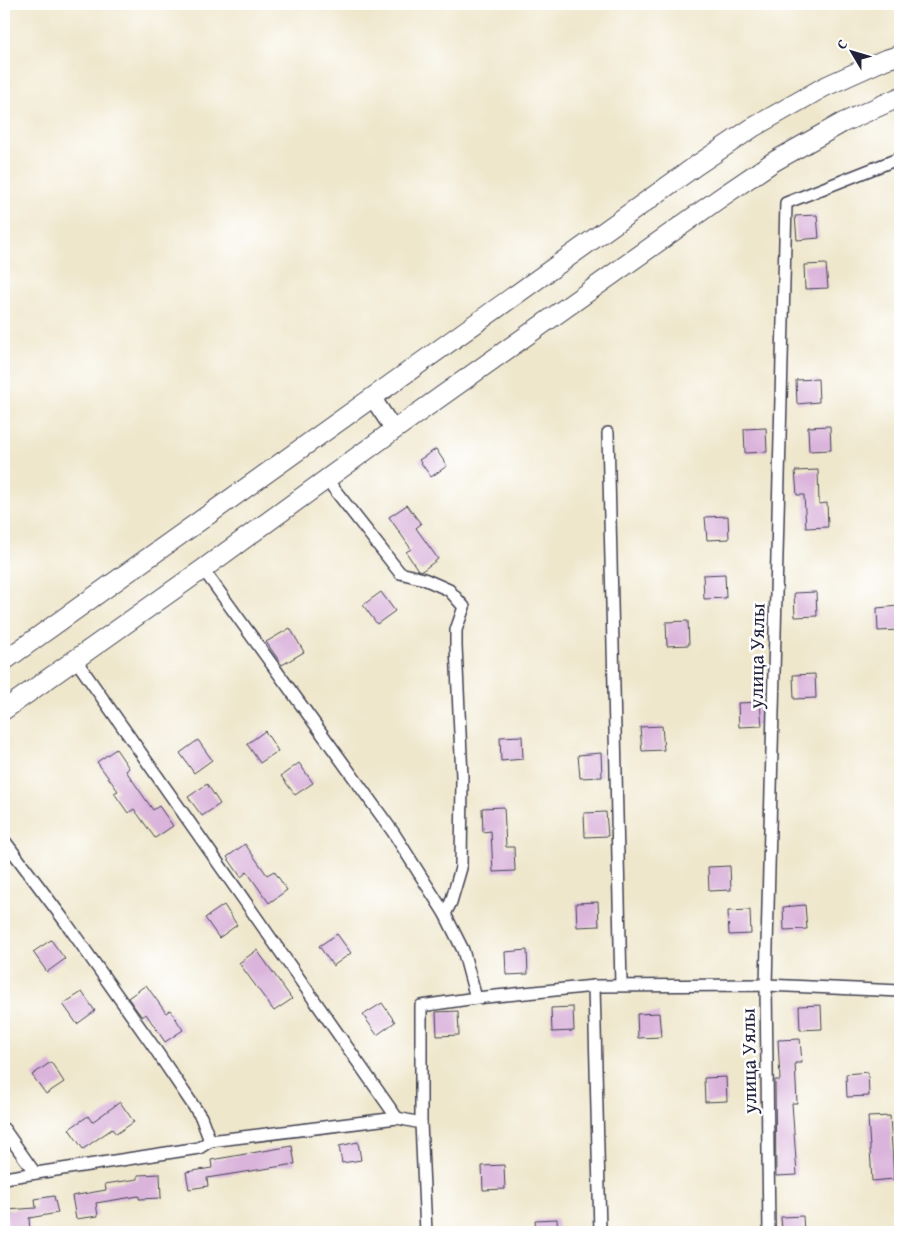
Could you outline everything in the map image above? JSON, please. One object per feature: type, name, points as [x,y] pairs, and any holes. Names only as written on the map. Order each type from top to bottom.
[{"type":"main road","points":[[4,661],[697,165],[752,128],[824,87],[884,60],[900,55]]},
{"type":"main road","points":[[4,710],[720,198],[773,162],[842,123],[900,97]]},
{"type":"main road","points":[[372,397],[394,430]]},
{"type":"street","name":"улица Уялы","points":[[769,1232],[766,985],[786,203],[900,158]]},
{"type":"street","points":[[608,433],[621,985]]},
{"type":"street","points":[[327,480],[400,573],[424,579],[449,590],[464,607],[456,630],[462,777],[461,868],[451,902],[445,914]]},
{"type":"street","points":[[203,569],[393,832],[445,914],[463,950],[476,998]]},
{"type":"street","points":[[75,659],[397,1118]]},
{"type":"street","points":[[4,840],[64,920],[162,1060],[201,1117],[210,1141]]},
{"type":"street","points":[[426,1232],[421,1123],[421,1006],[476,998],[621,985],[766,985],[900,991]]},
{"type":"street","points":[[594,986],[600,1232]]},
{"type":"street","points":[[4,1178],[199,1148],[210,1141],[397,1118],[421,1123]]},
{"type":"street","points":[[4,1129],[35,1173]]},
{"type":"building","points":[[817,215],[819,238],[797,240],[795,216]]},
{"type":"building","points":[[826,264],[828,288],[805,289],[804,265]]},
{"type":"building","points":[[818,379],[819,402],[797,404],[796,380]]},
{"type":"building","points":[[830,426],[831,450],[809,451],[808,427]]},
{"type":"building","points":[[766,428],[767,452],[745,453],[744,429]]},
{"type":"building","points":[[436,449],[447,466],[431,477],[419,460]]},
{"type":"building","points":[[818,470],[819,504],[827,503],[828,527],[806,528],[804,495],[797,495],[795,471]]},
{"type":"building","points":[[407,505],[421,524],[416,528],[438,559],[422,571],[418,570],[406,552],[411,549],[389,517]]},
{"type":"building","points":[[728,516],[729,539],[707,540],[705,517]]},
{"type":"building","points":[[725,574],[726,598],[704,599],[703,575]]},
{"type":"building","points":[[381,592],[395,611],[377,624],[363,605]]},
{"type":"building","points":[[816,592],[817,616],[795,617],[794,593]]},
{"type":"building","points":[[899,606],[900,630],[878,631],[877,608]]},
{"type":"building","points":[[688,621],[689,645],[667,646],[666,622]]},
{"type":"building","points":[[290,628],[304,652],[282,665],[266,642]]},
{"type":"building","points":[[815,674],[816,698],[794,699],[793,675]]},
{"type":"building","points":[[760,702],[762,726],[739,727],[738,703]]},
{"type":"building","points":[[662,726],[664,750],[642,751],[640,727]]},
{"type":"building","points":[[265,731],[278,751],[260,763],[247,744]]},
{"type":"building","points":[[522,736],[523,759],[501,761],[500,737]]},
{"type":"building","points":[[198,740],[212,760],[194,773],[180,753]]},
{"type":"building","points":[[116,749],[129,768],[126,771],[153,810],[159,806],[173,826],[155,838],[134,809],[128,813],[114,793],[118,791],[97,762]]},
{"type":"building","points":[[601,753],[602,777],[580,778],[578,755]]},
{"type":"building","points":[[299,763],[313,783],[295,795],[281,776]]},
{"type":"building","points":[[207,784],[220,804],[202,816],[188,797]]},
{"type":"building","points":[[504,807],[506,847],[514,847],[515,871],[493,872],[491,831],[483,832],[482,808]]},
{"type":"building","points":[[606,812],[608,836],[585,837],[584,813]]},
{"type":"building","points":[[245,844],[267,875],[274,871],[287,890],[269,903],[247,872],[241,877],[227,857]]},
{"type":"building","points":[[730,866],[731,890],[709,891],[708,867]]},
{"type":"building","points":[[598,902],[599,926],[577,927],[576,903]]},
{"type":"building","points":[[224,905],[237,925],[219,938],[205,918]]},
{"type":"building","points":[[805,905],[807,929],[784,930],[783,907]]},
{"type":"building","points":[[750,910],[751,934],[729,935],[728,911]]},
{"type":"building","points":[[337,934],[351,953],[333,966],[319,946]]},
{"type":"building","points":[[51,940],[65,959],[47,972],[33,952]]},
{"type":"building","points":[[257,950],[292,999],[274,1011],[239,963]]},
{"type":"building","points":[[527,950],[528,974],[506,975],[505,952]]},
{"type":"building","points":[[146,985],[166,1013],[170,1010],[183,1030],[165,1042],[146,1014],[142,1017],[128,998]]},
{"type":"building","points":[[82,992],[95,1011],[77,1024],[63,1004]]},
{"type":"building","points":[[382,1003],[395,1022],[377,1035],[363,1015]]},
{"type":"building","points":[[821,1005],[822,1029],[800,1030],[799,1006]]},
{"type":"building","points":[[573,1007],[574,1031],[552,1032],[551,1008]]},
{"type":"building","points":[[458,1011],[459,1035],[437,1036],[436,1012]]},
{"type":"building","points":[[659,1013],[661,1037],[638,1038],[637,1014]]},
{"type":"building","points":[[800,1039],[802,1063],[795,1063],[797,1103],[792,1103],[797,1175],[776,1176],[775,1080],[780,1080],[778,1040]]},
{"type":"building","points":[[51,1062],[64,1082],[46,1094],[32,1075]]},
{"type":"building","points":[[868,1072],[869,1096],[847,1097],[846,1074]]},
{"type":"building","points":[[726,1077],[727,1101],[705,1102],[704,1078]]},
{"type":"building","points":[[120,1102],[134,1122],[116,1134],[112,1129],[83,1149],[69,1129],[88,1116],[92,1122]]},
{"type":"building","points":[[890,1116],[894,1179],[872,1181],[868,1117]]},
{"type":"building","points":[[358,1142],[361,1160],[342,1163],[339,1146]]},
{"type":"building","points":[[292,1146],[295,1164],[207,1178],[208,1186],[189,1189],[186,1172],[212,1168],[211,1160]]},
{"type":"building","points":[[504,1165],[505,1189],[483,1190],[482,1166]]},
{"type":"building","points":[[160,1174],[161,1198],[139,1199],[139,1196],[96,1203],[98,1216],[76,1219],[72,1196],[106,1190],[105,1184],[138,1179],[138,1175]]},
{"type":"building","points":[[54,1196],[58,1213],[29,1218],[30,1232],[8,1232],[6,1210],[36,1208],[35,1199]]},
{"type":"building","points":[[803,1216],[804,1232],[782,1232],[781,1217]]},
{"type":"building","points":[[557,1219],[558,1232],[536,1232],[535,1220]]}]
